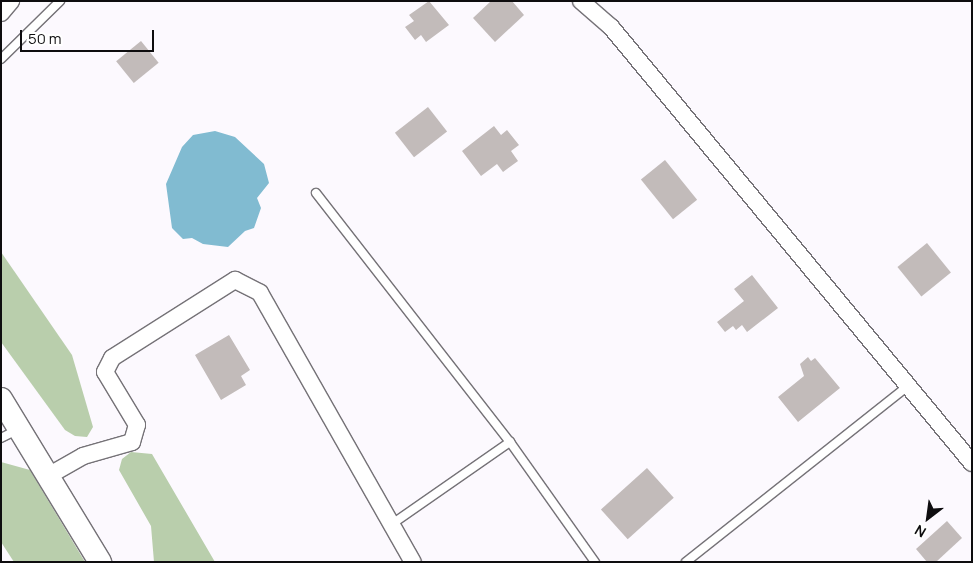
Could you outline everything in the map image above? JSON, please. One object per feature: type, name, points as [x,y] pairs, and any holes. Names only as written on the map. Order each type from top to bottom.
[{"type":"main road","points":[[1,400],[10,433],[48,476],[100,562]]},
{"type":"street","points":[[1,13],[11,1]]},
{"type":"street","points":[[581,1],[611,27],[972,462]]},
{"type":"street","points":[[48,476],[82,456],[132,442],[137,426],[105,372],[112,358],[234,280],[260,293],[413,562]]},
{"type":"lane","points":[[1,59],[60,1]]},
{"type":"lane","points":[[316,193],[510,442],[595,562]]},
{"type":"lane","points":[[686,562],[909,385]]},
{"type":"lane","points":[[392,524],[510,442]]},
{"type":"green space","points":[[1,252],[72,355],[93,427],[87,437],[75,436],[65,430],[1,342]]},
{"type":"green space","points":[[131,452],[152,454],[215,562],[154,562],[151,526],[119,470],[122,459]]},
{"type":"green space","points":[[1,462],[30,470],[85,562],[14,562],[1,542]]},
{"type":"water","points":[[215,131],[235,137],[264,164],[269,183],[257,198],[261,208],[254,228],[245,231],[228,247],[203,244],[192,238],[183,239],[172,228],[166,184],[182,147],[193,135]]},
{"type":"building","points":[[429,1],[449,25],[426,42],[421,35],[415,40],[405,27],[414,21],[409,15]]},
{"type":"building","points":[[491,1],[512,1],[524,15],[495,42],[473,18]]},
{"type":"building","points":[[141,41],[159,63],[134,83],[116,61]]},
{"type":"building","points":[[428,107],[447,131],[414,157],[395,133]]},
{"type":"building","points":[[494,126],[501,135],[507,130],[519,145],[511,151],[518,161],[503,172],[497,164],[481,176],[462,151]]},
{"type":"building","points":[[665,160],[697,200],[673,219],[641,180]]},
{"type":"building","points":[[927,243],[951,273],[921,296],[897,267]]},
{"type":"building","points":[[752,275],[778,308],[747,332],[742,325],[736,330],[733,326],[725,332],[717,322],[744,301],[734,289]]},
{"type":"building","points":[[229,335],[250,370],[241,376],[246,385],[221,400],[195,355]]},
{"type":"building","points":[[808,357],[811,361],[815,358],[840,388],[798,422],[778,397],[804,376],[800,364]]},
{"type":"building","points":[[647,468],[674,498],[628,539],[601,509]]},
{"type":"building","points":[[947,521],[962,538],[936,562],[927,562],[916,549]]}]
